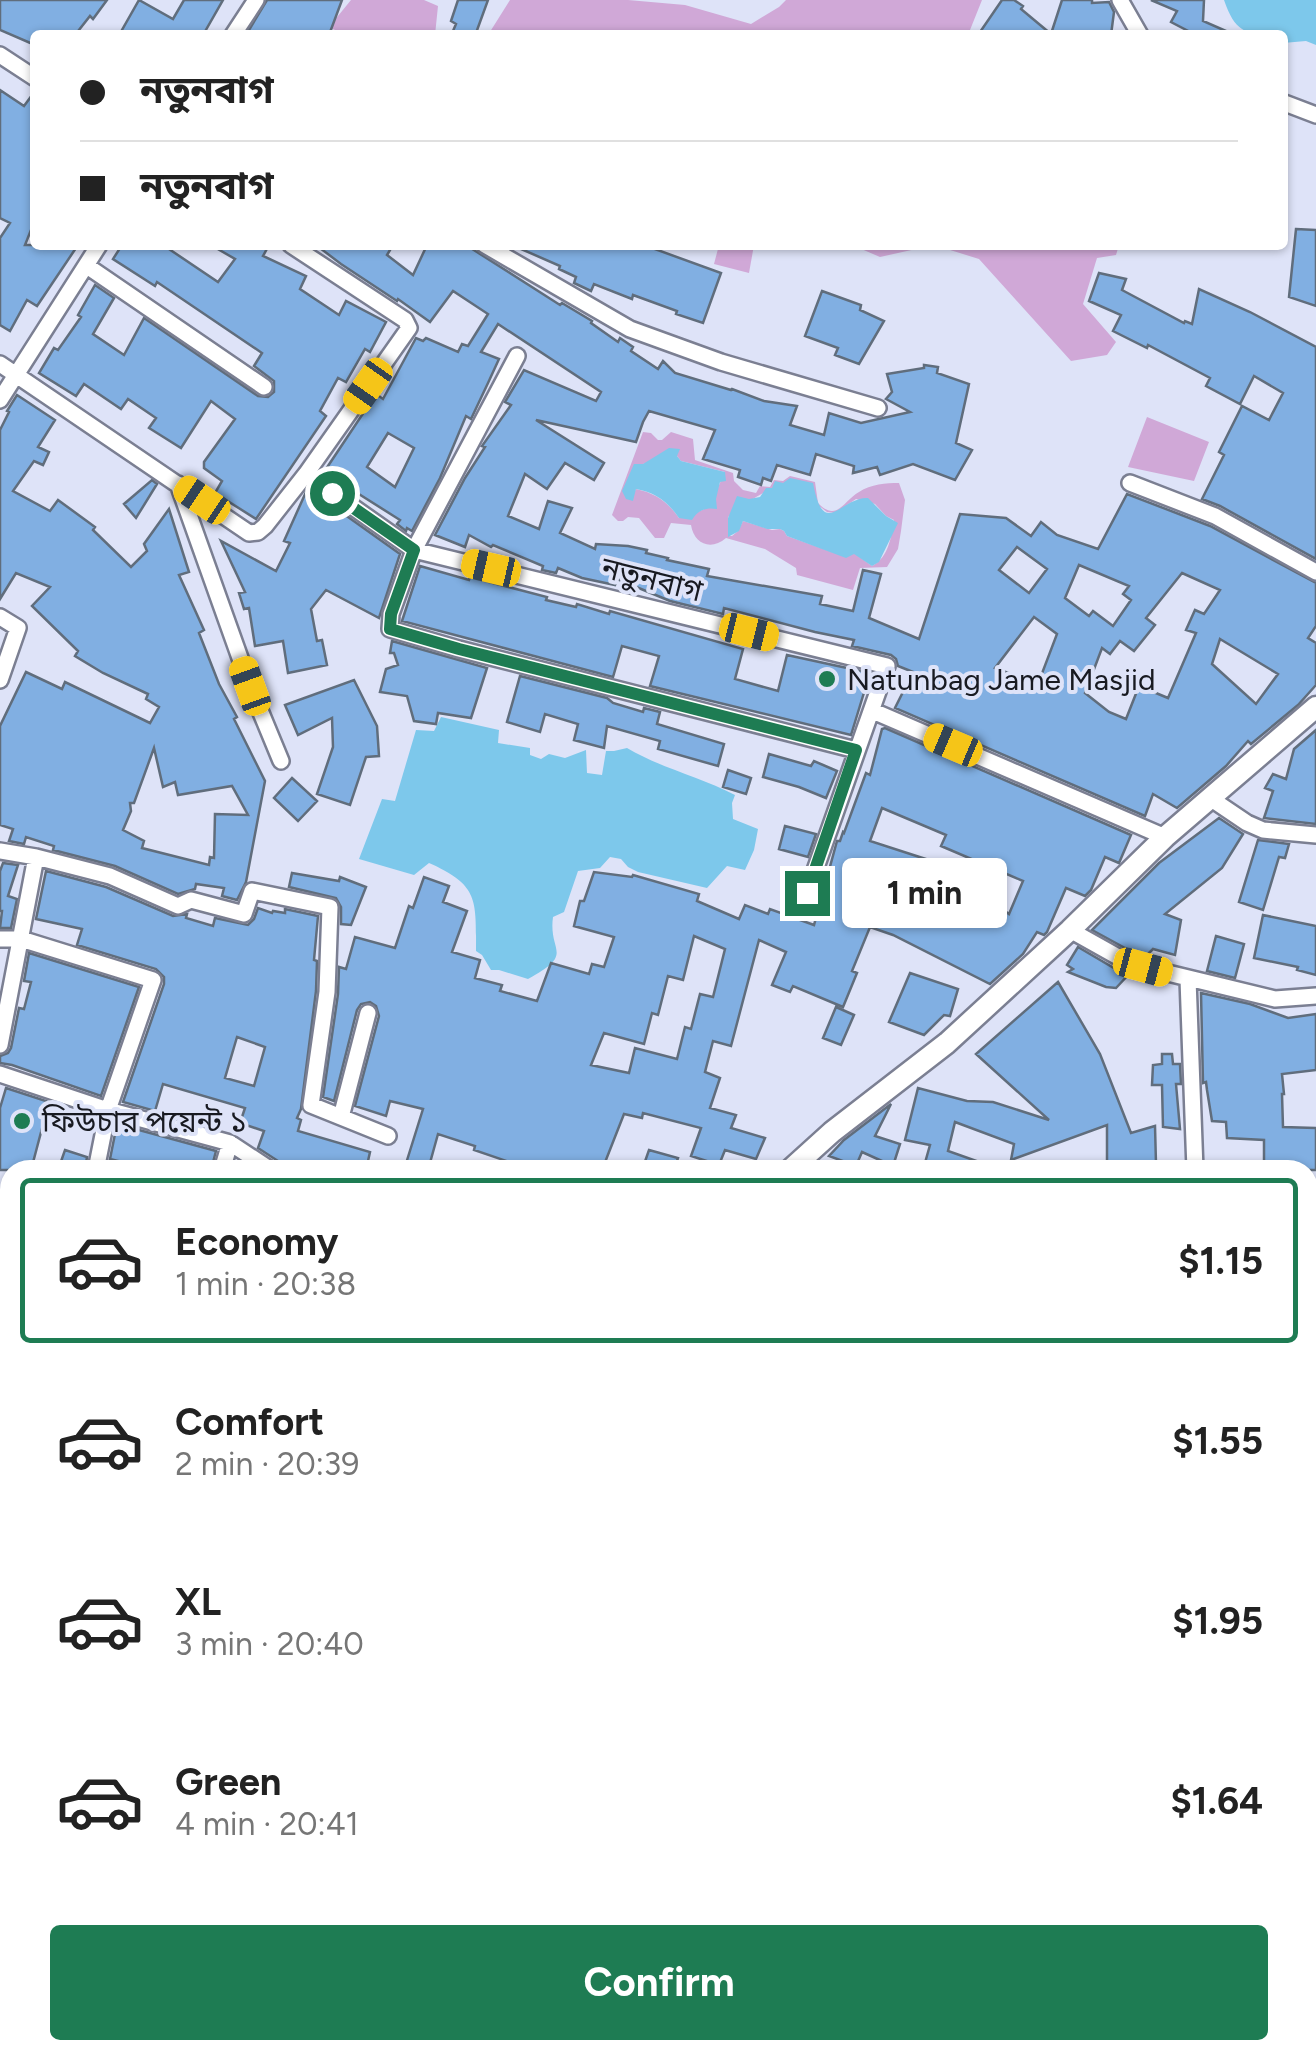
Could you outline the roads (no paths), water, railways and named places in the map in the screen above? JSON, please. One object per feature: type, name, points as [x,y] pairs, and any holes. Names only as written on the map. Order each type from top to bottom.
[{"type":"street","points":[[235,30],[256,0]]},
{"type":"street","points":[[1120,0],[1137,30]]},
{"type":"street","points":[[0,55],[30,75]]},
{"type":"street","points":[[1288,104],[1316,115]]},
{"type":"street","points":[[0,400],[96,250]]},
{"type":"street","points":[[0,364],[249,533],[258,532],[306,474],[409,328],[406,320],[299,250]]},
{"type":"street","points":[[493,250],[630,328],[722,362],[878,408]]},
{"type":"street","points":[[86,266],[264,387]]},
{"type":"street","points":[[517,356],[414,550],[391,614],[390,629],[856,750]]},
{"type":"street","name":"নতুনবাগ","points":[[306,474],[414,550],[887,666],[807,893]]},
{"type":"street","points":[[1130,482],[1215,516],[1316,572]]},
{"type":"street","points":[[178,484],[280,760]]},
{"type":"street","points":[[0,617],[18,628],[0,680]]},
{"type":"street","points":[[801,1160],[947,1042],[1070,930],[1165,836],[1316,707]]},
{"type":"street","points":[[872,711],[1165,836]]},
{"type":"street","points":[[1210,798],[1263,830],[1316,835]]},
{"type":"street","points":[[0,851],[110,876],[178,906],[191,900],[244,914],[252,891],[330,907],[326,992],[312,1104],[388,1136]]},
{"type":"street","points":[[0,1045],[36,857]]},
{"type":"street","points":[[1070,930],[1143,967],[1276,999],[1316,996]]},
{"type":"street","points":[[0,939],[21,938],[154,980],[108,1110],[98,1160]]},
{"type":"street","points":[[1188,979],[1196,1160]]},
{"type":"street","points":[[342,1117],[368,1013]]},
{"type":"street","points":[[0,1074],[108,1110],[230,1143],[256,1160]]},
{"type":"street","points":[[225,1160],[230,1143]]},
{"type":"water","points":[[1224,0],[1316,0],[1316,45],[1306,41],[1288,43],[1288,30],[1244,30],[1233,20]]},
{"type":"water","points":[[669,448],[680,449],[677,456],[681,461],[725,472],[726,481],[720,482],[716,499],[717,509],[703,510],[692,520],[679,518],[660,499],[643,490],[636,489],[633,501],[626,499],[622,491],[634,464],[643,464]]},
{"type":"water","points":[[790,478],[813,483],[822,510],[828,513],[868,498],[898,523],[879,562],[872,566],[854,554],[846,558],[787,536],[780,529],[743,521],[739,531],[728,537],[728,518],[737,496],[760,497],[775,481],[783,483]]},
{"type":"water","points":[[441,717],[499,730],[498,743],[530,748],[530,755],[541,759],[549,754],[565,758],[586,750],[587,773],[602,775],[606,751],[627,748],[735,795],[733,819],[758,829],[745,870],[727,866],[707,888],[638,872],[621,859],[610,857],[600,868],[578,871],[564,912],[553,917],[557,952],[551,963],[528,979],[491,970],[476,951],[474,907],[466,887],[457,879],[429,863],[414,875],[359,859],[382,799],[395,801],[416,730],[434,731]]},
{"type":"place","name":"Natunbag Jame Masjid","points":[[827,679]]},
{"type":"place","name":"ফিউচার পয়েন্ট ১","points":[[22,1121]]}]
